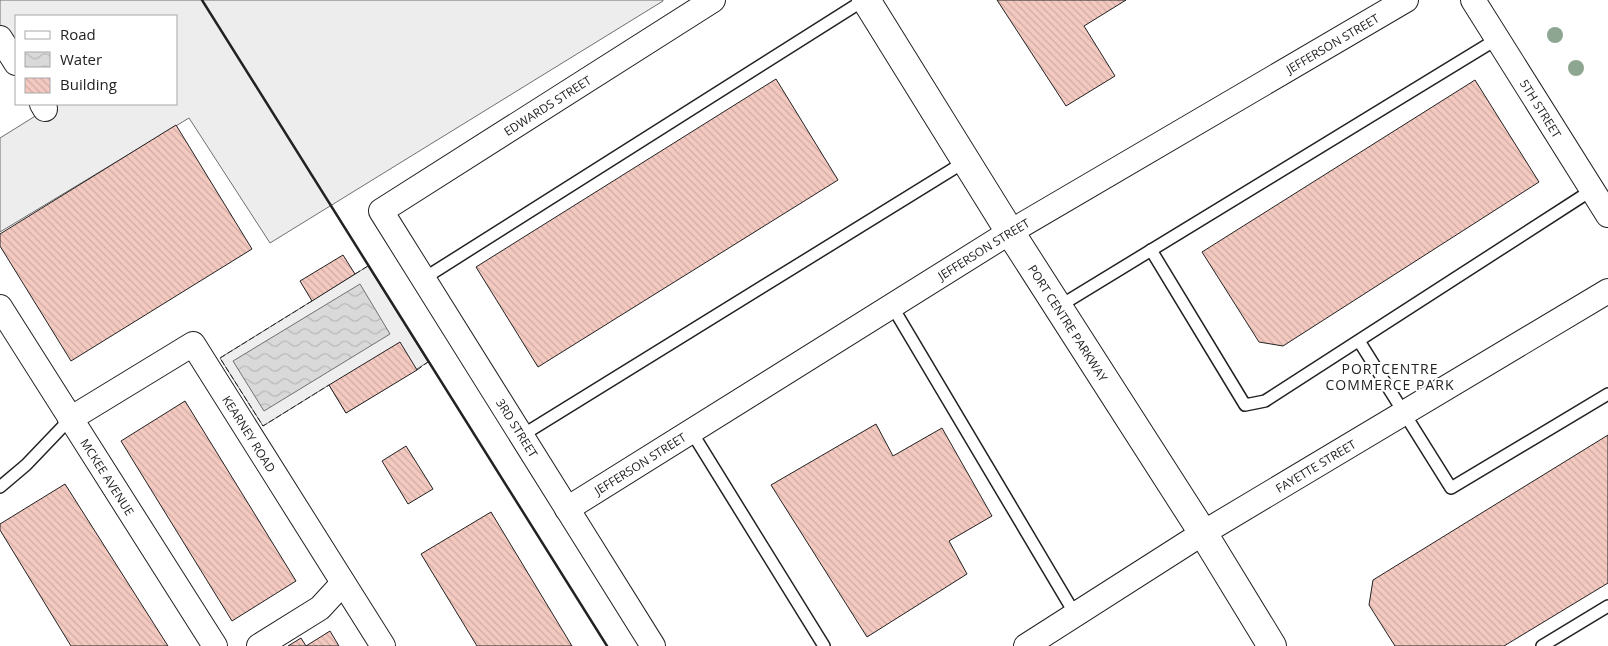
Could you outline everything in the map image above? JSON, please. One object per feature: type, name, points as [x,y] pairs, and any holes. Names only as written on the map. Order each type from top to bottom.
[{"type":"main road","name":"PORT CENTRE PARKWAY","points":[[865,0],[1010,232],[1203,533],[1272,646]]},
{"type":"street","name":"EDWARDS STREET","points":[[381,211],[713,0]]},
{"type":"street","name":"JEFFERSON STREET","points":[[567,509],[1010,232],[1406,0]]},
{"type":"street","name":"5TH STREET","points":[[1473,0],[1608,216]]},
{"type":"street","points":[[0,38],[15,61]]},
{"type":"street","name":"3RD STREET","points":[[381,211],[653,646]]},
{"type":"street","name":"FAYETTE STREET","points":[[1026,646],[1203,533],[1608,291]]},
{"type":"street","name":"MCKEE AVENUE","points":[[0,307],[215,646]]},
{"type":"street","name":"KEARNEY ROAD","points":[[70,419],[193,344],[382,646]]},
{"type":"street","points":[[259,646],[320,608],[343,582]]},
{"type":"lane","points":[[423,279],[865,0]]},
{"type":"lane","points":[[1058,306],[1497,38]]},
{"type":"lane","points":[[521,436],[966,161]]},
{"type":"lane","points":[[1151,250],[1245,405],[1265,402],[1592,190]]},
{"type":"lane","points":[[892,306],[1075,614]]},
{"type":"lane","points":[[1359,341],[1451,488],[1608,394]]},
{"type":"lane","points":[[0,487],[26,465],[70,419]]},
{"type":"lane","points":[[691,431],[824,646]]},
{"type":"lane","points":[[1542,646],[1608,606]]},
{"type":"shaded area","points":[[0,0],[663,0],[270,243],[189,118],[0,232],[0,138],[45,110],[42,105],[178,105],[178,15],[15,15],[15,61],[0,37]]},
{"type":"shaded area","points":[[368,266],[428,362],[346,413],[329,385],[263,426],[220,358]]},
{"type":"water","points":[[360,284],[390,334],[264,411],[233,361]]},
{"type":"building","points":[[997,0],[1126,0],[1084,26],[1115,76],[1066,106]]},
{"type":"building","points":[[776,79],[838,180],[538,367],[476,267]]},
{"type":"building","points":[[1475,80],[1539,182],[1283,346],[1259,342],[1202,252]]},
{"type":"building","points":[[176,125],[252,249],[71,361],[0,246],[0,234]]},
{"type":"building","points":[[343,255],[355,274],[312,301],[300,281]]},
{"type":"building","points":[[400,342],[417,370],[346,413],[329,385]]},
{"type":"building","points":[[185,401],[296,581],[232,621],[121,441]]},
{"type":"building","points":[[876,424],[893,456],[942,428],[992,516],[949,541],[967,574],[867,637],[771,485]]},
{"type":"building","points":[[1608,435],[1608,583],[1504,646],[1395,646],[1369,605],[1373,580]]},
{"type":"building","points":[[406,446],[433,489],[408,504],[382,461]]},
{"type":"building","points":[[65,484],[168,646],[71,646],[0,530],[0,524]]},
{"type":"building","points":[[491,512],[572,646],[477,646],[421,554]]},
{"type":"building","points":[[330,631],[339,646],[306,646]]},
{"type":"building","points":[[301,638],[306,646],[288,646]]},
{"type":"fence","points":[[355,274],[368,266]]},
{"type":"fence","points":[[312,301],[220,358],[263,426],[329,385]]},
{"type":"fence","points":[[417,370],[428,362]]},
{"type":"wall","points":[[202,0],[607,646]]},
{"type":"district","name":"PORTCENTRE COMMERCE PARK","points":[[1390,376]]}]
